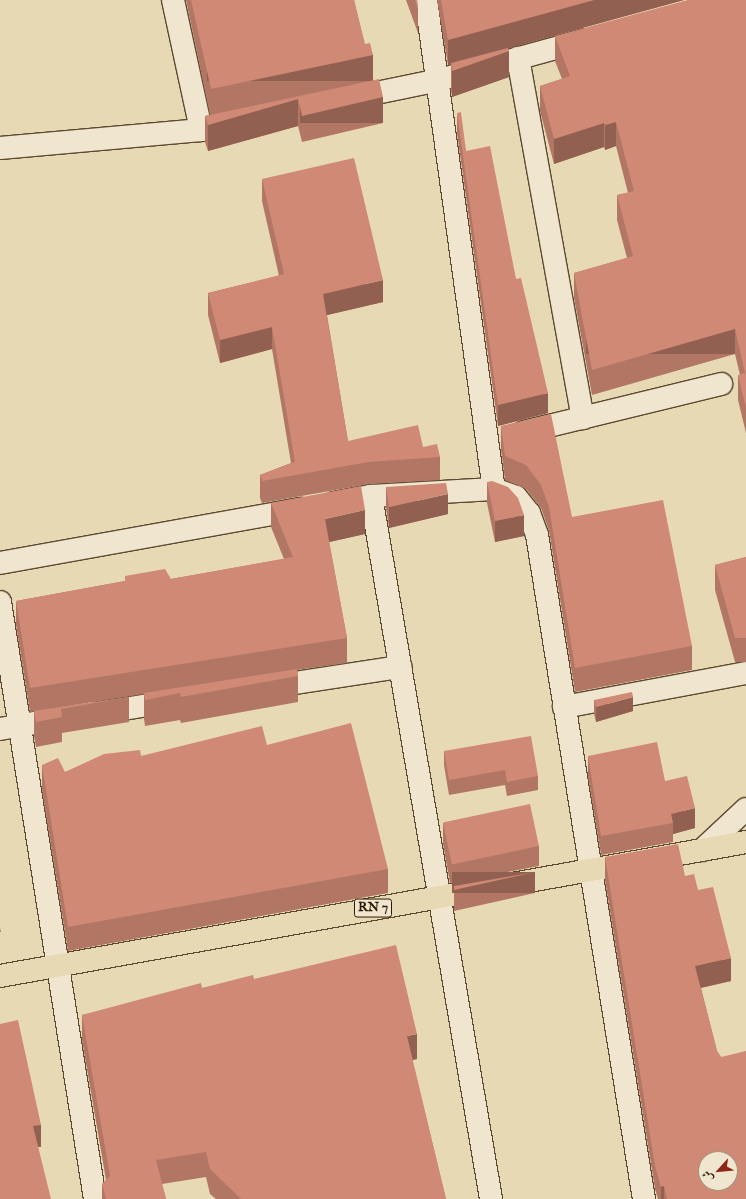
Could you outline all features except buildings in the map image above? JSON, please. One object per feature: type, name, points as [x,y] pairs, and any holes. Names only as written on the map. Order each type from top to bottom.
[{"type":"main road","name":"RN 7","points":[[0,976],[746,842]]},
{"type":"street","points":[[173,0],[201,130]]},
{"type":"street","points":[[426,0],[439,80],[494,489]]},
{"type":"street","points":[[331,103],[439,80],[601,35]]},
{"type":"street","points":[[518,58],[584,418]]},
{"type":"street","points":[[0,148],[201,130],[255,119]]},
{"type":"street","points":[[487,441],[721,384]]},
{"type":"street","points":[[0,563],[371,496],[494,489],[516,497],[529,514],[538,535],[590,870],[644,1199]]},
{"type":"street","points":[[371,496],[491,1199]]},
{"type":"street","points":[[0,602],[10,727],[57,965],[95,1199]]},
{"type":"street","points":[[252,689],[400,667]]},
{"type":"street","points":[[564,707],[746,673]]},
{"type":"street","points":[[82,716],[190,699]]},
{"type":"street","points":[[10,727],[50,720]]},
{"type":"street","points":[[702,850],[746,809]]}]
